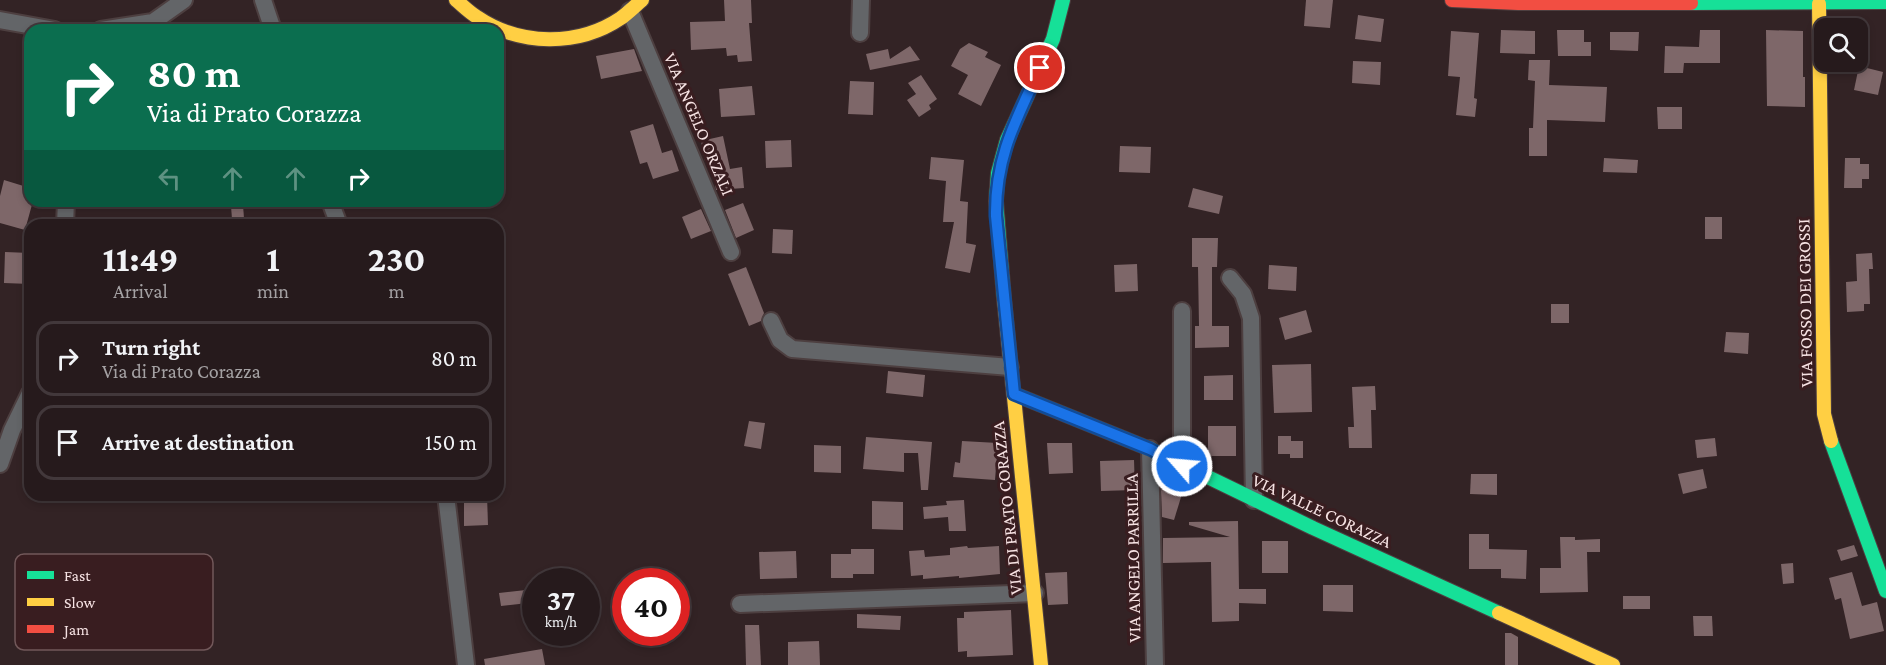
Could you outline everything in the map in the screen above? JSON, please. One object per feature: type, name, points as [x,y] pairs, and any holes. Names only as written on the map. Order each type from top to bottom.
[{"type":"street","points":[[140,24],[153,22],[184,0]]},
{"type":"street","points":[[263,0],[271,24]]},
{"type":"street","points":[[456,0],[487,24]]},
{"type":"street","points":[[860,33],[861,0]]},
{"type":"street","name":"VIA DI PRATO CORAZZA","points":[[1041,665],[996,216],[997,180],[1007,140],[1053,39],[1063,0]]},
{"type":"street","points":[[1452,0],[1518,3],[1819,4],[1886,2]]},
{"type":"street","name":"VIA FOSSO DEI GROSSI","points":[[1819,4],[1824,414],[1835,455],[1886,591]]},
{"type":"street","points":[[504,32],[522,38],[540,40],[572,38],[608,25],[636,6]]},
{"type":"street","name":"VIA ANGELO ORZALI","points":[[636,6],[731,252]]},
{"type":"street","points":[[0,20],[24,24]]},
{"type":"street","points":[[1230,278],[1243,294],[1251,318],[1254,500]]},
{"type":"street","points":[[1182,311],[1182,466]]},
{"type":"street","points":[[771,321],[780,340],[792,349],[1010,367]]},
{"type":"street","name":"VIA VALLE CORAZZA","points":[[1014,394],[1150,449],[1254,500],[1613,665]]},
{"type":"street","points":[[0,464],[24,405]]},
{"type":"street","name":"VIA ANGELO PARRILLA","points":[[1150,449],[1155,665]]},
{"type":"street","points":[[447,501],[466,665]]},
{"type":"street","points":[[740,604],[1035,593]]},
{"type":"building","points":[[724,0],[751,0],[752,23],[749,23],[752,61],[738,62],[737,55],[727,56],[726,48],[691,50],[690,22],[725,21]]},
{"type":"building","points":[[1306,0],[1333,0],[1330,28],[1304,26]]},
{"type":"building","points":[[1358,15],[1384,19],[1381,42],[1355,39]]},
{"type":"building","points":[[1501,30],[1535,31],[1535,54],[1500,53]]},
{"type":"building","points":[[1557,30],[1584,30],[1584,42],[1591,42],[1591,56],[1558,56]]},
{"type":"building","points":[[1700,30],[1720,30],[1720,63],[1684,63],[1683,73],[1664,73],[1665,46],[1699,47]]},
{"type":"building","points":[[1766,30],[1803,31],[1805,107],[1767,106]]},
{"type":"building","points":[[1451,31],[1479,33],[1474,98],[1477,99],[1475,117],[1456,115],[1460,77],[1448,76]]},
{"type":"building","points":[[1610,32],[1639,32],[1638,51],[1610,50]]},
{"type":"building","points":[[969,43],[988,52],[985,57],[1001,65],[981,106],[958,94],[968,75],[951,66],[960,49]]},
{"type":"building","points":[[910,46],[920,60],[870,70],[866,54],[888,49],[890,59]]},
{"type":"building","points":[[634,49],[642,71],[601,79],[596,56]]},
{"type":"building","points":[[1529,60],[1550,60],[1549,85],[1607,87],[1605,122],[1547,120],[1547,156],[1529,156],[1529,128],[1533,128],[1535,81],[1528,80]]},
{"type":"building","points":[[1353,61],[1381,62],[1380,85],[1352,83]]},
{"type":"building","points":[[1868,68],[1883,72],[1878,95],[1854,90],[1858,72],[1868,72]]},
{"type":"building","points":[[921,75],[937,99],[929,105],[931,109],[919,117],[907,100],[916,94],[908,83]]},
{"type":"building","points":[[850,81],[874,82],[873,115],[848,114]]},
{"type":"building","points":[[752,86],[755,115],[721,117],[719,89]]},
{"type":"building","points":[[1657,107],[1682,107],[1682,129],[1658,129]]},
{"type":"building","points":[[653,124],[662,153],[672,150],[679,171],[653,179],[647,162],[640,164],[630,131]]},
{"type":"building","points":[[723,136],[730,169],[742,167],[744,188],[716,190],[712,160],[705,161],[701,141]]},
{"type":"building","points":[[791,140],[792,167],[766,168],[765,141]]},
{"type":"building","points":[[1120,146],[1151,147],[1150,173],[1119,172]]},
{"type":"building","points":[[931,157],[964,160],[960,201],[968,202],[966,243],[976,245],[970,273],[945,268],[954,222],[943,222],[946,181],[929,179]]},
{"type":"building","points":[[1604,158],[1638,160],[1637,173],[1603,172]]},
{"type":"building","points":[[1845,158],[1860,158],[1860,164],[1869,164],[1869,179],[1862,179],[1862,188],[1844,188]]},
{"type":"building","points":[[4,180],[24,186],[24,207],[31,207],[28,219],[24,219],[24,230],[0,223],[0,196]]},
{"type":"building","points":[[1193,188],[1223,196],[1219,214],[1188,207]]},
{"type":"building","points":[[743,203],[754,230],[736,238],[725,210]]},
{"type":"building","points":[[231,207],[243,207],[244,219],[232,219]]},
{"type":"building","points":[[701,209],[711,231],[691,239],[682,217]]},
{"type":"building","points":[[1705,217],[1722,217],[1722,239],[1705,239]]},
{"type":"building","points":[[773,229],[793,230],[792,254],[772,253]]},
{"type":"building","points":[[1192,238],[1218,238],[1217,267],[1212,267],[1212,326],[1229,326],[1229,347],[1195,348],[1195,326],[1199,326],[1198,267],[1192,267]]},
{"type":"building","points":[[5,252],[24,253],[24,284],[4,283]]},
{"type":"building","points":[[1872,253],[1873,269],[1869,269],[1870,304],[1864,304],[1864,311],[1847,312],[1846,282],[1857,281],[1856,254]]},
{"type":"building","points":[[1137,264],[1138,291],[1115,292],[1114,265]]},
{"type":"building","points":[[1269,265],[1297,267],[1296,291],[1268,289]]},
{"type":"building","points":[[746,267],[764,313],[761,321],[749,326],[728,274]]},
{"type":"building","points":[[1551,304],[1569,304],[1569,323],[1551,323]]},
{"type":"building","points":[[1306,310],[1312,332],[1285,340],[1279,318]]},
{"type":"building","points":[[1726,332],[1749,333],[1748,354],[1724,352]]},
{"type":"building","points":[[1311,364],[1312,412],[1274,413],[1272,365]]},
{"type":"building","points":[[888,371],[925,375],[923,397],[886,393]]},
{"type":"building","points":[[1233,375],[1233,400],[1204,400],[1204,376]]},
{"type":"building","points":[[1375,386],[1376,410],[1371,410],[1372,448],[1349,448],[1348,427],[1354,427],[1352,387]]},
{"type":"building","points":[[749,421],[765,423],[761,449],[744,446]]},
{"type":"building","points":[[1208,426],[1236,426],[1236,456],[1208,456]]},
{"type":"building","points":[[1278,436],[1291,436],[1291,441],[1303,441],[1303,458],[1290,458],[1290,454],[1278,454]]},
{"type":"building","points":[[866,437],[932,442],[928,490],[921,490],[918,453],[904,453],[904,472],[863,469]]},
{"type":"building","points":[[1715,438],[1717,456],[1697,458],[1695,440]]},
{"type":"building","points":[[962,441],[998,443],[995,480],[953,477],[955,462],[960,463]]},
{"type":"building","points":[[1047,443],[1072,443],[1073,473],[1049,474]]},
{"type":"building","points":[[814,445],[841,446],[841,473],[814,472]]},
{"type":"building","points":[[1134,460],[1135,490],[1101,491],[1100,461]]},
{"type":"building","points":[[1703,469],[1707,488],[1683,494],[1678,474]]},
{"type":"building","points":[[1167,472],[1186,481],[1174,520],[1162,517],[1161,491]]},
{"type":"building","points":[[1471,474],[1497,474],[1497,495],[1470,494]]},
{"type":"building","points":[[964,500],[966,531],[949,531],[948,517],[924,519],[923,507],[947,505],[946,501]]},
{"type":"building","points":[[464,501],[487,501],[488,525],[464,526]]},
{"type":"building","points":[[872,501],[903,502],[903,530],[872,529]]},
{"type":"building","points":[[1238,521],[1239,589],[1266,589],[1266,604],[1239,603],[1239,621],[1212,622],[1211,562],[1163,563],[1163,538],[1230,537],[1189,525],[1189,522]]},
{"type":"building","points":[[1469,534],[1489,534],[1489,549],[1527,550],[1526,579],[1501,578],[1501,569],[1469,569]]},
{"type":"building","points":[[1560,537],[1575,537],[1575,540],[1600,539],[1600,552],[1587,552],[1588,592],[1540,593],[1540,568],[1561,568]]},
{"type":"building","points":[[1262,541],[1288,541],[1288,573],[1262,573]]},
{"type":"building","points":[[1854,545],[1858,556],[1841,561],[1837,550]]},
{"type":"building","points":[[967,546],[968,548],[999,546],[1000,574],[923,579],[923,575],[911,576],[909,551],[924,550],[925,557],[950,555],[950,548]]},
{"type":"building","points":[[851,549],[874,549],[874,574],[853,574],[853,578],[831,578],[831,554],[851,554]]},
{"type":"building","points":[[796,551],[797,578],[760,579],[759,552]]},
{"type":"building","points":[[1793,563],[1794,583],[1783,584],[1781,564]]},
{"type":"building","points":[[1067,572],[1068,604],[1048,605],[1045,573]]},
{"type":"building","points":[[1852,572],[1862,606],[1877,602],[1884,631],[1850,639],[1841,598],[1835,600],[1829,578]]},
{"type":"building","points":[[1323,585],[1353,585],[1353,612],[1323,611]]},
{"type":"building","points":[[522,590],[522,604],[501,606],[499,593]]},
{"type":"building","points":[[1623,596],[1650,596],[1650,609],[1623,609]]},
{"type":"building","points":[[1011,610],[1013,655],[967,657],[967,651],[958,652],[957,618],[964,618],[964,612]]},
{"type":"building","points":[[857,614],[901,616],[900,630],[857,628]]},
{"type":"building","points":[[1693,616],[1712,616],[1713,636],[1694,636]]},
{"type":"building","points":[[745,625],[759,625],[761,665],[746,665]]},
{"type":"building","points":[[1505,633],[1518,637],[1518,665],[1505,665]]},
{"type":"building","points":[[819,641],[820,665],[788,665],[788,642]]},
{"type":"building","points":[[542,649],[545,665],[485,665],[484,659]]},
{"type":"traffic: fast","points":[[1004,298],[996,201],[998,173],[1007,140],[1053,39],[1063,0]]},
{"type":"traffic: fast","points":[[1691,3],[1886,2]]},
{"type":"traffic: fast","points":[[1014,394],[1150,449],[1313,528],[1499,613]]},
{"type":"traffic: fast","points":[[1831,441],[1886,591]]},
{"type":"traffic: slow","points":[[456,0],[489,24]]},
{"type":"traffic: slow","points":[[504,30],[530,38],[568,38],[604,27],[621,18],[642,0]]},
{"type":"traffic: slow","points":[[1819,4],[1824,414],[1831,441]]},
{"type":"traffic: slow","points":[[1004,298],[1041,665]]},
{"type":"traffic: slow","points":[[1499,613],[1613,665]]},
{"type":"traffic: jam","points":[[1452,0],[1518,3],[1691,3]]},
{"type":"route","points":[[1040,68],[1007,140],[996,187],[996,216],[1014,394],[1150,449],[1182,466]]}]
